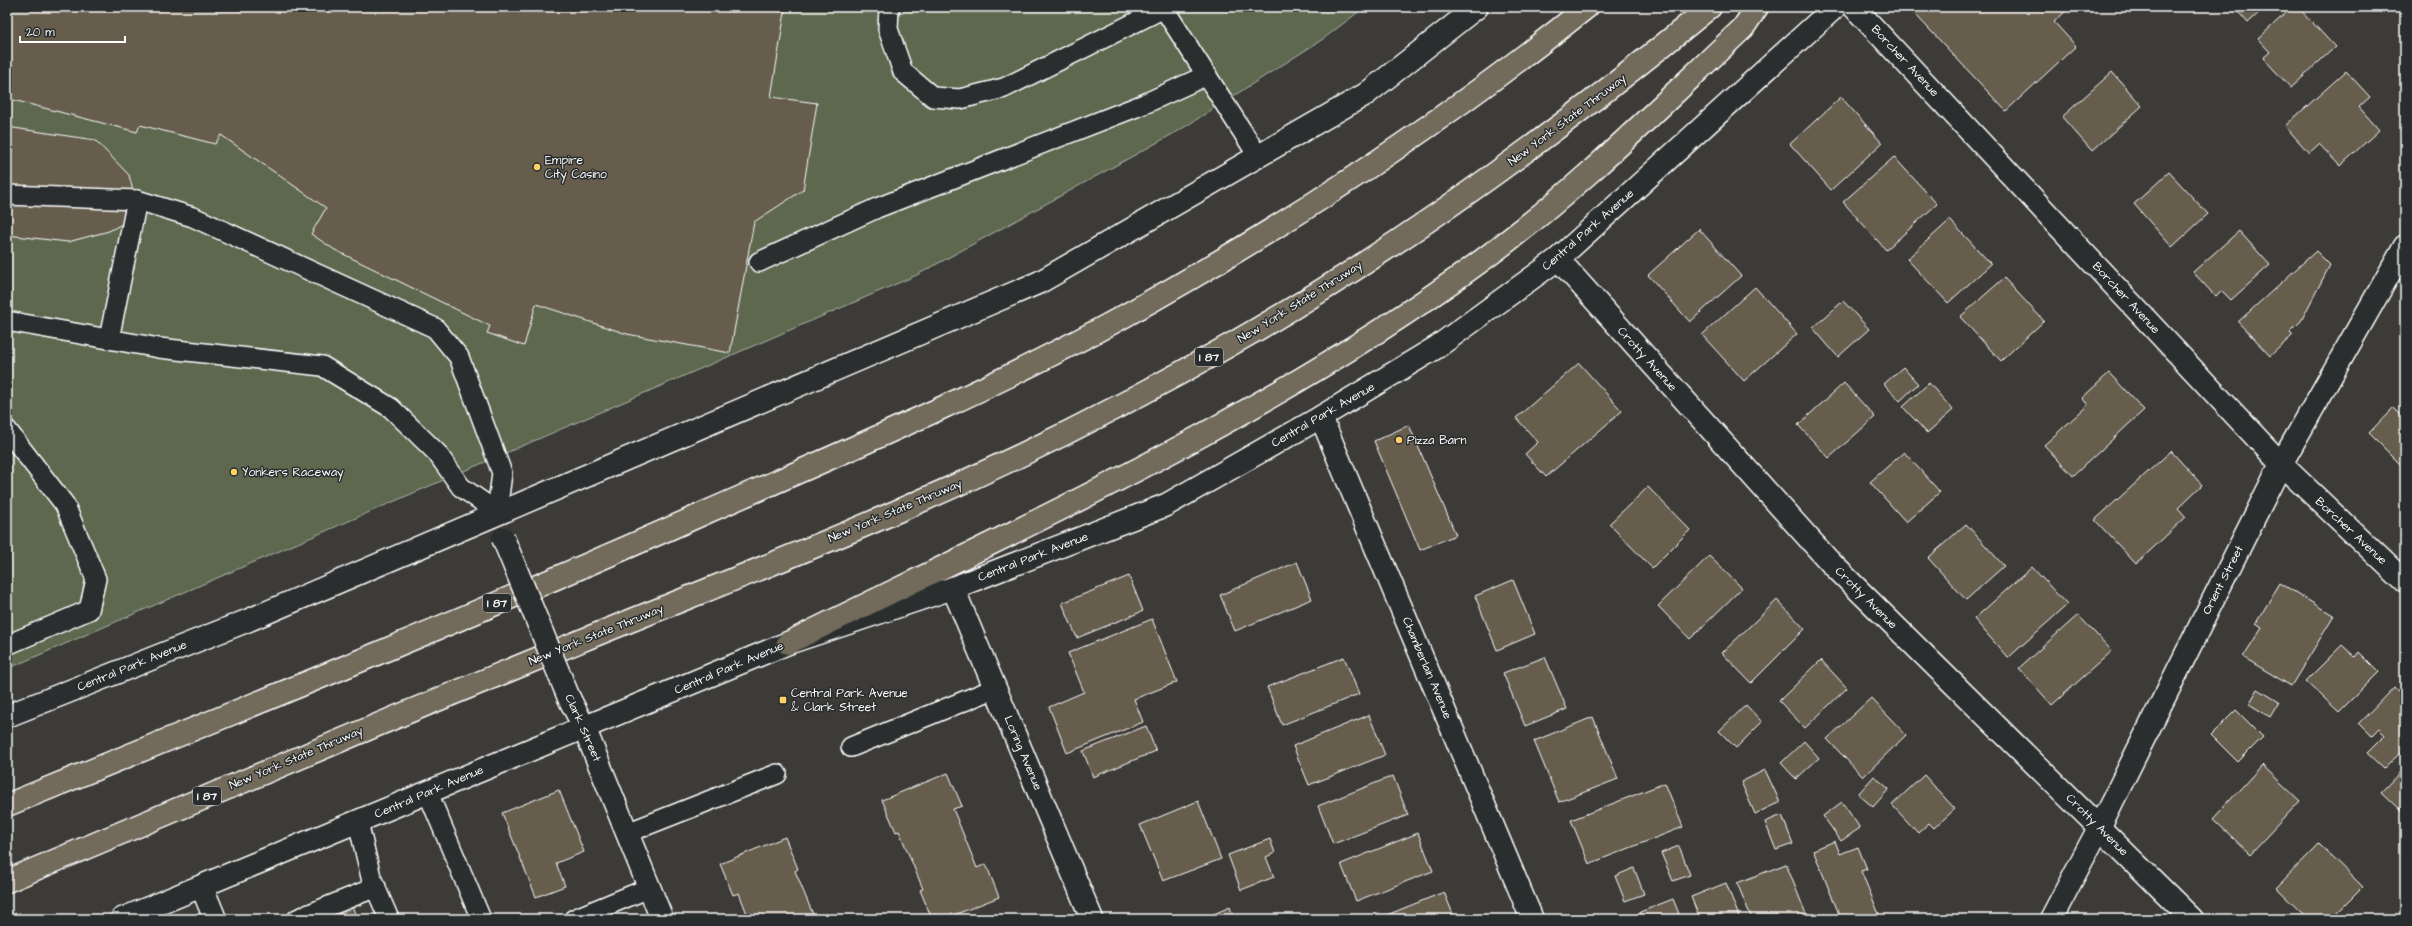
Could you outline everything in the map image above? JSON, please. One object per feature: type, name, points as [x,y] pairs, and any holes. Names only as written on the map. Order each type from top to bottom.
[{"type":"highway","name":"I 87","points":[[7,805],[368,658],[619,551],[885,434],[1000,380],[1117,320],[1228,256],[1338,189],[1445,115],[1587,7]]},
{"type":"highway","name":"New York State Thruway","points":[[7,881],[406,712],[899,511],[1018,457],[1121,404],[1245,337],[1348,274],[1455,203],[1559,127],[1710,7]]},
{"type":"highway","points":[[788,643],[1134,471],[1289,385],[1417,306],[1483,260],[1565,194],[1743,28],[1757,7]]},
{"type":"street","name":"Central Park Avenue","points":[[7,716],[248,620],[497,512],[1040,282],[1366,94],[1477,7]]},
{"type":"street","name":"Central Park Avenue","points":[[123,919],[788,643],[953,588],[1166,504],[1321,417],[1437,347],[1558,259],[1835,7]]},
{"type":"street","name":"Borcher Avenue","points":[[1854,7],[2280,464],[2405,582]]},
{"type":"street","name":"Orient Street","points":[[2049,918],[2099,828],[2280,464],[2405,246]]},
{"type":"street","name":"Crotty Avenue","points":[[1558,259],[1830,562],[2192,919]]},
{"type":"street","name":"Chamberlain Avenue","points":[[1321,417],[1532,919]]},
{"type":"street","name":"Clark Street","points":[[497,512],[503,538],[569,698],[584,727],[662,919]]},
{"type":"street","name":"Loring Avenue","points":[[953,588],[1092,919]]},
{"type":"street","points":[[202,887],[215,919]]},
{"type":"lane","points":[[889,7],[888,29],[903,72],[933,97],[960,100],[1004,88],[1164,8],[1258,156]]},
{"type":"lane","points":[[759,262],[877,208],[1144,104],[1207,75]]},
{"type":"lane","points":[[7,194],[137,200],[193,217],[435,328],[460,357],[502,472],[497,512],[461,488],[437,453],[391,408],[322,366],[159,348],[7,321]]},
{"type":"lane","points":[[110,339],[137,200]]},
{"type":"lane","points":[[7,430],[65,505],[96,579],[89,610],[7,646]]},
{"type":"lane","points":[[851,747],[996,688]]},
{"type":"lane","points":[[627,832],[777,774]]},
{"type":"lane","points":[[428,793],[481,919]]},
{"type":"lane","points":[[358,822],[376,887],[389,919]]},
{"type":"lane","points":[[297,919],[376,887]]},
{"type":"lane","points":[[574,919],[649,888]]},
{"type":"green space","name":"Yonkers Raceway","points":[[7,7],[1365,7],[1323,39],[1180,130],[917,275],[7,669]]},
{"type":"building","name":"Empire City Casino","points":[[7,7],[759,7],[785,12],[771,97],[817,103],[803,190],[754,222],[730,353],[627,334],[536,304],[524,346],[487,333],[490,326],[335,250],[311,234],[326,208],[221,135],[215,144],[140,125],[137,132],[13,100],[7,101]]},
{"type":"building","points":[[1920,7],[2070,7],[2054,22],[2076,46],[2006,111],[1914,13]]},
{"type":"building","points":[[2234,7],[2265,7],[2248,23]]},
{"type":"building","points":[[2292,7],[2298,7],[2335,47],[2291,88],[2263,58],[2270,52],[2258,39]]},
{"type":"building","points":[[2346,71],[2370,97],[2359,107],[2379,130],[2340,166],[2319,144],[2309,153],[2285,126]]},
{"type":"building","points":[[2112,72],[2142,106],[2092,151],[2062,117]]},
{"type":"building","points":[[1841,97],[1882,143],[1831,190],[1790,144]]},
{"type":"building","points":[[7,127],[95,140],[129,175],[139,215],[109,231],[68,242],[7,235]]},
{"type":"building","points":[[1894,157],[1937,204],[1886,250],[1843,202]]},
{"type":"building","points":[[2169,172],[2208,214],[2172,247],[2134,204]]},
{"type":"building","points":[[1950,220],[1991,264],[1948,303],[1907,259]]},
{"type":"building","points":[[1699,229],[1741,276],[1690,322],[1648,275]]},
{"type":"building","points":[[2239,231],[2270,265],[2231,300],[2222,291],[2216,297],[2193,272]]},
{"type":"building","points":[[2316,251],[2330,265],[2301,321],[2290,332],[2293,335],[2270,356],[2238,322]]},
{"type":"building","points":[[2004,278],[2044,321],[2001,361],[1960,317]]},
{"type":"building","points":[[1755,287],[1797,334],[1744,381],[1702,335]]},
{"type":"building","points":[[1843,301],[1869,329],[1838,357],[1813,328]]},
{"type":"building","points":[[1579,363],[1622,411],[1546,477],[1525,454],[1538,442],[1516,418]]},
{"type":"building","points":[[1903,367],[1918,384],[1900,401],[1884,384]]},
{"type":"building","points":[[2109,373],[2144,410],[2073,476],[2044,445],[2088,405],[2082,398]]},
{"type":"building","points":[[1844,383],[1875,417],[1829,458],[1798,425]]},
{"type":"building","points":[[1929,383],[1953,410],[1927,433],[1903,407]]},
{"type":"building","points":[[2394,407],[2405,418],[2405,469],[2369,433]]},
{"type":"building","points":[[1409,425],[1456,535],[1420,550],[1374,441]]},
{"type":"building","points":[[2171,451],[2202,485],[2178,508],[2186,517],[2136,564],[2095,520]]},
{"type":"building","points":[[1904,452],[1940,492],[1906,522],[1870,482]]},
{"type":"building","points":[[1648,487],[1690,530],[1652,568],[1609,524]]},
{"type":"building","points":[[1966,524],[2004,566],[1966,600],[1928,558]]},
{"type":"building","points":[[1709,556],[1742,588],[1690,639],[1658,606]]},
{"type":"building","points":[[1297,562],[1312,599],[1235,631],[1220,595]]},
{"type":"building","points":[[2032,567],[2067,605],[2008,658],[1974,619]]},
{"type":"building","points":[[1129,576],[1143,611],[1077,638],[1062,603]]},
{"type":"building","points":[[1513,580],[1535,634],[1497,650],[1475,596]]},
{"type":"building","points":[[2280,583],[2334,616],[2291,686],[2243,657],[2262,627],[2256,623]]},
{"type":"building","points":[[1777,600],[1805,629],[1751,683],[1722,653]]},
{"type":"building","points":[[2078,615],[2112,651],[2052,705],[2019,668]]},
{"type":"building","points":[[1152,619],[1177,682],[1134,699],[1143,722],[1067,753],[1049,707],[1084,692],[1068,653]]},
{"type":"building","points":[[2342,645],[2355,657],[2359,652],[2379,672],[2339,712],[2306,681]]},
{"type":"building","points":[[1344,657],[1359,694],[1282,725],[1267,687]]},
{"type":"building","points":[[1545,657],[1567,709],[1525,726],[1503,673]]},
{"type":"building","points":[[1821,660],[1847,688],[1805,728],[1779,701]]},
{"type":"building","points":[[2394,687],[2405,698],[2405,753],[2403,755],[2401,752],[2384,769],[2367,753],[2385,735],[2379,729],[2372,736],[2359,723]]},
{"type":"building","points":[[2258,689],[2279,702],[2270,717],[2249,704]]},
{"type":"building","points":[[1871,698],[1906,735],[1863,777],[1827,739]]},
{"type":"building","points":[[1746,705],[1762,722],[1736,748],[1719,731]]},
{"type":"building","points":[[2236,710],[2263,737],[2238,762],[2211,735]]},
{"type":"building","points":[[1369,715],[1385,755],[1309,785],[1293,746]]},
{"type":"building","points":[[1593,717],[1618,779],[1559,802],[1534,741]]},
{"type":"building","points":[[1146,726],[1156,751],[1093,777],[1083,751]]},
{"type":"building","points":[[1804,741],[1819,758],[1796,779],[1781,763]]},
{"type":"building","points":[[2262,765],[2300,801],[2250,854],[2213,819]]},
{"type":"building","points":[[2405,767],[2405,815],[2381,792]]},
{"type":"building","points":[[1765,770],[1780,802],[1755,814],[1741,782]]},
{"type":"building","points":[[948,773],[962,806],[953,809],[977,868],[986,864],[999,897],[944,919],[932,919],[920,890],[923,889],[899,831],[896,832],[882,800]]},
{"type":"building","points":[[1924,775],[1955,809],[1934,828],[1929,823],[1918,833],[1892,805]]},
{"type":"building","points":[[1393,776],[1408,815],[1333,844],[1318,806]]},
{"type":"building","points":[[1874,776],[1889,789],[1873,807],[1858,794]]},
{"type":"building","points":[[1665,783],[1683,827],[1589,864],[1571,820]]},
{"type":"building","points":[[559,790],[584,852],[556,863],[565,886],[536,897],[502,813]]},
{"type":"building","points":[[1198,801],[1221,859],[1163,881],[1140,825]]},
{"type":"building","points":[[1842,802],[1860,828],[1841,841],[1823,816]]},
{"type":"building","points":[[1782,815],[1793,844],[1776,850],[1765,822]]},
{"type":"building","points":[[1418,833],[1433,871],[1356,901],[1341,864]]},
{"type":"building","points":[[785,837],[798,869],[795,871],[815,919],[749,919],[739,893],[733,895],[720,864]]},
{"type":"building","points":[[1270,839],[1275,853],[1266,857],[1274,877],[1241,890],[1228,855]]},
{"type":"building","points":[[1835,841],[1840,854],[1858,847],[1867,869],[1861,871],[1881,919],[1841,919],[1813,850]]},
{"type":"building","points":[[2319,844],[2363,887],[2331,919],[2308,919],[2276,888]]},
{"type":"building","points":[[1679,846],[1690,875],[1673,881],[1661,853]]},
{"type":"building","points":[[1786,864],[1808,919],[1752,919],[1737,883]]},
{"type":"building","points":[[1634,868],[1644,894],[1625,901],[1615,876]]},
{"type":"building","points":[[1726,883],[1740,919],[1700,919],[1691,897]]},
{"type":"building","points":[[1444,892],[1455,919],[1377,919]]},
{"type":"building","points":[[1673,899],[1681,919],[1642,919],[1640,912]]},
{"type":"building","points":[[351,903],[357,919],[313,919]]},
{"type":"building","points":[[1230,907],[1234,919],[1202,919]]},
{"type":"place","name":"Empire City Casino","points":[[537,167]]},
{"type":"place","name":"Pizza Barn","points":[[1399,440]]},
{"type":"place","name":"Yonkers Raceway","points":[[234,472]]},
{"type":"place","name":"Central Park Avenue & Clark Street","points":[[783,700]]}]
